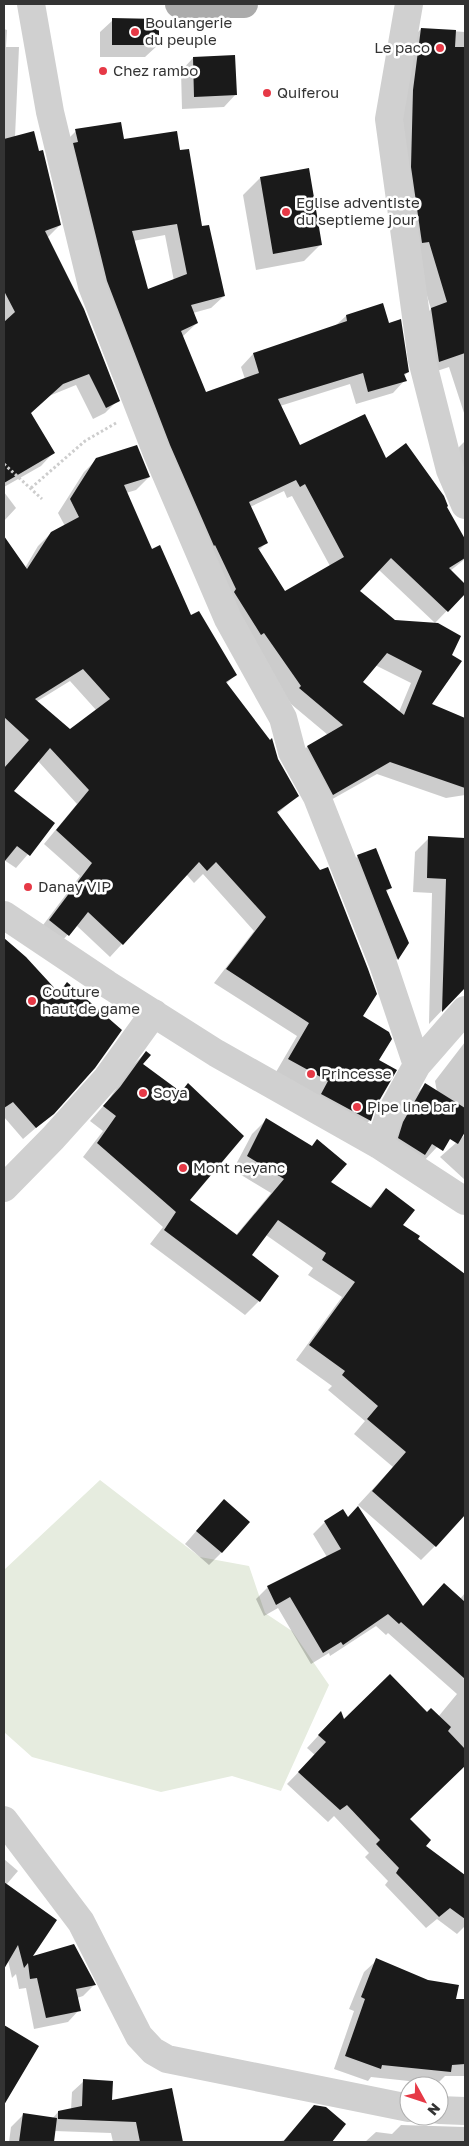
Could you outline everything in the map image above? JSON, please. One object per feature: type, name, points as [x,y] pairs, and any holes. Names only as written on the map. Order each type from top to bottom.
[{"type":"main road","points":[[180,4],[244,4]]},
{"type":"street","points":[[31,4],[50,112],[92,286],[140,409],[228,620],[283,718],[292,752],[316,797],[383,964],[417,1065]]},
{"type":"street","points":[[410,4],[389,119],[422,360],[450,470],[465,502]]},
{"type":"street","points":[[4,915],[107,984],[216,1052],[379,1145],[465,1201]]},
{"type":"street","points":[[379,1145],[389,1116],[417,1065],[465,1010]]},
{"type":"street","points":[[4,1188],[53,1138],[107,1078],[154,1013]]},
{"type":"street","points":[[4,1820],[81,1922],[139,2036],[153,2051],[167,2059],[399,2106]]},
{"type":"street","points":[[449,2110],[465,2111]]},
{"type":"path","points":[[31,488],[85,441],[140,409]]},
{"type":"path","points":[[4,464],[42,499]]},
{"type":"shaded area","points":[[100,1480],[200,1557],[249,1566],[265,1613],[292,1631],[329,1685],[281,1791],[232,1776],[161,1792],[32,1757],[4,1732],[4,1570]]},
{"type":"building","name":"Boulangerie du peuple","points":[[112,18],[159,19],[159,45],[112,45]]},
{"type":"building","points":[[421,28],[456,30],[455,47],[465,47],[465,353],[439,362],[431,308],[447,302],[429,242],[422,243],[411,167],[413,90]]},
{"type":"building","points":[[235,55],[237,95],[194,97],[193,57]]},
{"type":"building","points":[[121,122],[124,139],[177,131],[180,150],[189,149],[202,226],[209,225],[225,296],[191,305],[198,323],[181,331],[206,392],[259,373],[253,353],[347,321],[346,315],[383,303],[389,323],[401,319],[409,372],[404,374],[407,381],[368,392],[363,373],[278,399],[300,445],[365,414],[386,458],[406,443],[444,496],[447,507],[465,539],[465,558],[449,568],[465,584],[465,594],[448,612],[391,558],[360,591],[395,620],[438,623],[461,636],[452,655],[462,661],[432,704],[465,718],[465,788],[390,762],[333,795],[307,746],[343,725],[299,688],[301,686],[264,633],[261,635],[234,592],[236,589],[214,546],[170,445],[107,281],[73,143],[78,142],[75,129]],"holes":[[[177,224],[187,274],[148,289],[132,231]],[[296,480],[300,487],[305,484],[344,557],[285,591],[258,548],[268,543],[249,502]],[[387,653],[422,671],[404,715],[363,682]]]},
{"type":"building","points":[[34,131],[39,151],[43,150],[61,225],[45,231],[84,309],[120,401],[106,408],[89,374],[63,384],[31,413],[55,453],[4,483],[4,322],[15,312],[4,291],[4,139]]},
{"type":"building","points":[[309,168],[322,245],[273,254],[260,177]]},
{"type":"building","points":[[137,445],[150,477],[124,485],[152,549],[160,545],[191,615],[199,611],[237,675],[226,682],[270,740],[272,738],[278,759],[299,796],[277,812],[320,870],[328,867],[377,994],[363,1016],[389,1032],[392,1039],[379,1060],[397,1070],[375,1108],[371,1121],[321,1094],[328,1081],[288,1059],[309,1023],[226,969],[266,917],[216,862],[207,871],[199,862],[123,945],[88,912],[69,936],[49,920],[92,863],[56,830],[89,790],[50,748],[14,791],[55,823],[30,856],[17,846],[4,862],[4,768],[29,740],[4,717],[4,536],[27,569],[51,532],[79,517],[70,499],[96,458]],"holes":[[[83,669],[110,699],[70,729],[35,699]]]},
{"type":"building","points":[[428,836],[465,838],[465,988],[442,1012],[446,879],[427,878]]},
{"type":"building","points":[[376,848],[392,888],[386,890],[409,943],[398,960],[357,855]]},
{"type":"building","points":[[4,938],[26,957],[59,993],[67,982],[122,1030],[95,1068],[54,1114],[36,1128],[13,1102],[4,1108]]},
{"type":"building","points":[[146,1051],[151,1055],[143,1064],[181,1092],[188,1083],[244,1136],[190,1200],[237,1235],[284,1179],[247,1156],[266,1118],[312,1146],[317,1139],[347,1164],[331,1182],[371,1208],[386,1188],[415,1210],[403,1225],[420,1236],[418,1239],[465,1274],[465,1515],[436,1547],[372,1491],[406,1452],[367,1419],[378,1406],[342,1375],[345,1371],[309,1345],[355,1282],[322,1260],[326,1253],[278,1220],[252,1255],[279,1276],[260,1302],[164,1230],[176,1212],[97,1143],[116,1116],[103,1106],[120,1087]]},
{"type":"building","points":[[425,1083],[465,1108],[465,1132],[458,1144],[450,1139],[443,1151],[432,1144],[425,1155],[398,1138],[403,1122]]},
{"type":"building","points":[[224,1499],[250,1522],[222,1553],[196,1531]]},
{"type":"building","points":[[358,1506],[423,1606],[444,1583],[465,1602],[465,1679],[401,1622],[399,1624],[388,1614],[343,1645],[341,1642],[323,1653],[290,1597],[276,1605],[267,1586],[341,1549],[324,1521],[343,1509],[348,1517]]},
{"type":"building","points":[[390,1674],[427,1712],[431,1708],[451,1727],[448,1731],[465,1749],[465,1766],[410,1819],[431,1840],[426,1846],[465,1875],[465,1919],[450,1908],[439,1917],[396,1873],[399,1868],[376,1844],[380,1840],[347,1805],[340,1810],[298,1772],[326,1742],[318,1735],[341,1711],[344,1719]]},
{"type":"building","points":[[4,1882],[57,1920],[33,1956],[74,1944],[96,1985],[76,1989],[81,2011],[46,2018],[37,1978],[30,1979],[28,1963],[24,1968],[18,1945],[4,1969]]},
{"type":"building","points":[[376,1958],[428,1980],[459,1985],[456,1999],[465,1999],[465,2064],[452,2065],[451,2072],[382,2065],[381,2069],[345,2056],[365,1999],[361,1997]]},
{"type":"building","points":[[4,2025],[39,2046],[4,2105]]},
{"type":"building","points":[[83,2079],[113,2081],[112,2100],[172,2088],[183,2142],[140,2142],[136,2122],[58,2119],[58,2111],[82,2106]]},
{"type":"building","points":[[314,2105],[326,2107],[346,2124],[332,2142],[283,2142]]},
{"type":"building","points":[[23,2113],[57,2118],[54,2142],[19,2142]]},
{"type":"place","name":"Boulangerie du peuple","points":[[135,32]]},
{"type":"place","name":"Le paco","points":[[440,48]]},
{"type":"place","name":"Chez rambo","points":[[103,71]]},
{"type":"place","name":"Quiferou","points":[[267,93]]},
{"type":"place","name":"Eglise adventiste du septieme jour","points":[[286,212]]},
{"type":"place","name":"Danay VIP","points":[[28,887]]},
{"type":"place","name":"Couture haut de game","points":[[32,1001]]},
{"type":"place","name":"Princesse","points":[[311,1074]]},
{"type":"place","name":"Soya","points":[[143,1093]]},
{"type":"place","name":"Pipe line bar","points":[[357,1107]]},
{"type":"place","name":"Mont neyanc","points":[[183,1168]]}]
